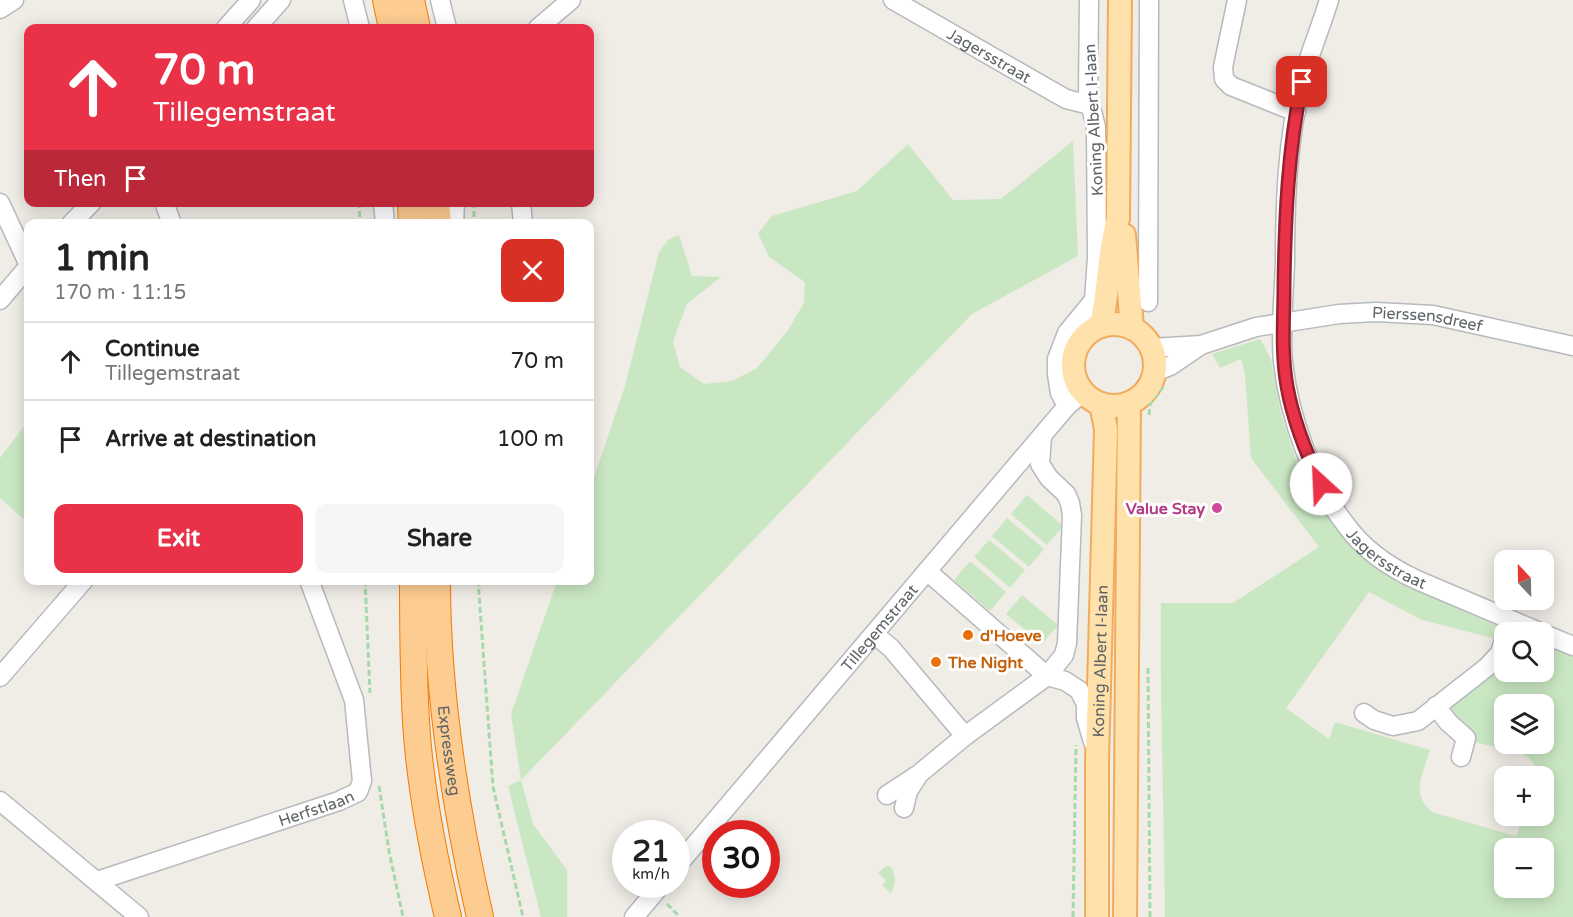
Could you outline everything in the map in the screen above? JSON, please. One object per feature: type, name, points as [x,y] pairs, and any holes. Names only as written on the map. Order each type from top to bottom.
[{"type":"highway","points":[[386,0],[391,24]]},
{"type":"highway","points":[[411,0],[416,24]]},
{"type":"highway","name":"Expressweg","points":[[413,585],[414,698],[417,739],[432,841],[448,917]]},
{"type":"highway","name":"Expressweg","points":[[437,585],[439,659],[447,738],[468,866],[480,917]]},
{"type":"main road","name":"Koning Albert I-laan","points":[[1120,0],[1119,230],[1132,327]]},
{"type":"main road","name":"Koning Albert I-laan","points":[[1097,917],[1097,761],[1106,429],[1084,400],[1073,371],[1076,349],[1082,338],[1101,326],[1119,230]]},
{"type":"main road","points":[[1084,400],[1109,406],[1129,403],[1147,390],[1162,369],[1156,363],[1152,348],[1142,334],[1132,327],[1112,323],[1101,326]]},
{"type":"main road","name":"Koning Albert I-laan","points":[[1125,917],[1129,403]]},
{"type":"street","points":[[0,9],[14,0]]},
{"type":"street","points":[[230,24],[251,0]]},
{"type":"street","points":[[260,24],[281,0]]},
{"type":"street","points":[[353,0],[359,24]]},
{"type":"street","points":[[440,0],[446,24]]},
{"type":"street","points":[[543,24],[572,0]]},
{"type":"street","name":"Jagersstraat","points":[[892,0],[1066,99],[1090,105]]},
{"type":"street","name":"Koning Albert I-laan","points":[[1084,400],[1060,393],[1057,359],[1060,345],[1067,333],[1094,300],[1097,258],[1096,128],[1088,96],[1089,0]]},
{"type":"street","points":[[1148,302],[1149,0]]},
{"type":"street","points":[[1237,0],[1223,67],[1224,79],[1231,86],[1296,112]]},
{"type":"street","points":[[1162,369],[1201,345],[1256,327],[1282,325],[1286,195],[1296,112],[1305,74],[1329,0]]},
{"type":"street","points":[[0,203],[24,256]]},
{"type":"street","points":[[76,219],[87,207]]},
{"type":"street","points":[[1119,230],[1147,234]]},
{"type":"street","points":[[0,300],[24,270]]},
{"type":"street","name":"Pierssensdreef","points":[[1282,325],[1340,314],[1414,313],[1433,315],[1573,346]]},
{"type":"street","name":"Jagersstraat","points":[[1282,325],[1283,360],[1287,386],[1298,428],[1328,499],[1346,526],[1372,552],[1398,571],[1499,622]]},
{"type":"street","points":[[1152,348],[1201,345]]},
{"type":"street","name":"Tillegemstraat","points":[[690,851],[1042,436],[1084,400]]},
{"type":"street","points":[[887,795],[919,774],[965,736],[1047,676],[1064,655],[1067,643],[1072,515],[1066,494],[1049,478],[1040,464],[1042,436]]},
{"type":"street","points":[[1019,463],[1040,464]]},
{"type":"street","points":[[927,571],[1047,676],[1065,681],[1079,690],[1086,704],[1086,718],[1097,761]]},
{"type":"street","points":[[0,677],[80,585]]},
{"type":"street","name":"Herfstlaan","points":[[97,881],[339,801],[358,792],[362,781],[354,700],[311,585]]},
{"type":"street","points":[[874,634],[891,648],[965,736]]},
{"type":"street","name":"Jagersstraat","points":[[1554,638],[1573,646]]},
{"type":"street","points":[[1364,713],[1374,720],[1393,726],[1418,721],[1494,659]]},
{"type":"street","points":[[1436,706],[1448,722],[1466,738],[1461,757]]},
{"type":"street","points":[[904,808],[908,791],[919,774]]},
{"type":"street","points":[[0,801],[139,917]]},
{"type":"street","points":[[634,917],[650,898]]},
{"type":"path","points":[[1149,415],[1150,404],[1168,380],[1162,369]]},
{"type":"path","points":[[365,585],[370,702]]},
{"type":"path","points":[[478,585],[493,787],[523,917]]},
{"type":"path","points":[[1148,657],[1150,917]]},
{"type":"path","points":[[378,779],[389,850],[403,917]]},
{"type":"green space","points":[[1073,141],[1078,256],[972,314],[521,780],[511,714],[556,585],[594,585],[594,477],[625,386],[659,252],[668,240],[679,235],[692,276],[721,277],[687,304],[673,341],[680,367],[704,384],[732,381],[757,368],[787,332],[804,303],[805,282],[769,257],[758,233],[772,216],[857,191],[908,144],[953,200],[1001,199]]},
{"type":"green space","points":[[1260,339],[1271,359],[1281,414],[1296,460],[1309,488],[1339,532],[1360,555],[1383,573],[1496,622],[1494,638],[1422,620],[1369,592],[1286,708],[1329,739],[1335,722],[1430,750],[1420,783],[1420,791],[1425,805],[1432,812],[1516,836],[1520,826],[1554,826],[1554,766],[1535,766],[1529,758],[1522,754],[1554,754],[1554,694],[1494,694],[1494,747],[1474,742],[1465,737],[1453,727],[1436,706],[1494,651],[1494,682],[1554,682],[1554,647],[1573,655],[1573,917],[1165,917],[1161,603],[1233,603],[1319,547],[1251,458],[1245,375],[1241,359],[1220,368],[1212,354]]},
{"type":"green space","points":[[24,426],[24,519],[0,498],[0,458]]},
{"type":"green space","points":[[1027,495],[1063,526],[1047,545],[1011,514]]},
{"type":"green space","points":[[1007,518],[1044,549],[1029,567],[992,536]]},
{"type":"green space","points":[[989,540],[1025,570],[1010,588],[974,557]]},
{"type":"green space","points":[[970,561],[1006,592],[990,611],[954,580]]},
{"type":"green space","points":[[1022,595],[1058,625],[1042,644],[1006,614]]},
{"type":"green space","points":[[521,780],[533,824],[567,870],[567,917],[541,917],[508,786]]},
{"type":"green space","points":[[886,866],[891,867],[895,876],[895,884],[891,893],[882,885],[886,881],[878,873]]},
{"type":"place","name":"Value Stay","points":[[1217,508]]},
{"type":"place","name":"d'Hoeve","points":[[968,635]]},
{"type":"place","name":"The Night","points":[[936,662]]},
{"type":"route","points":[[1302,82],[1286,195],[1283,360],[1292,410],[1321,484]]}]
